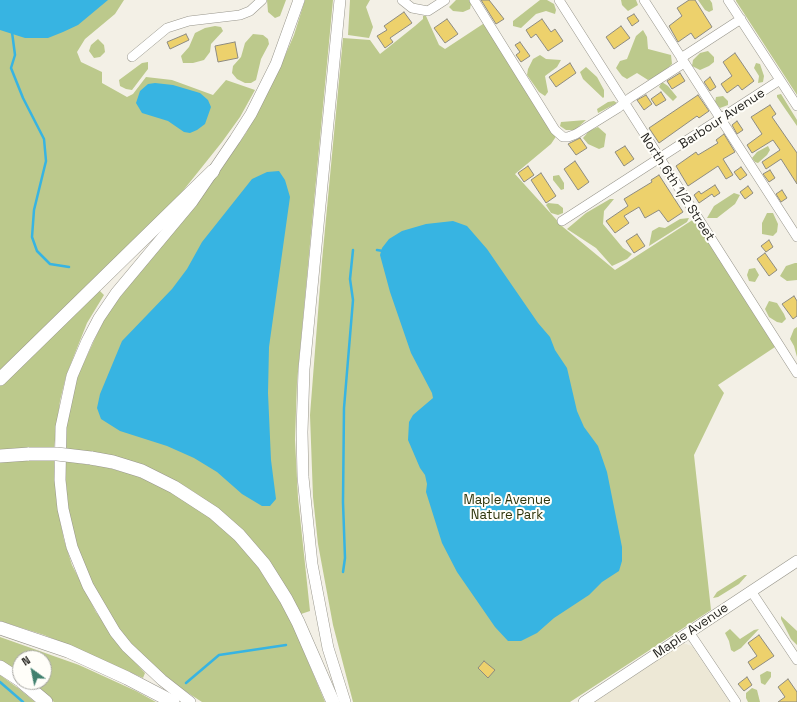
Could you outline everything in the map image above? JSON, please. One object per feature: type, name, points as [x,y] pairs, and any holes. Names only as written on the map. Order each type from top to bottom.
[{"type":"highway","points":[[0,380],[213,171]]},
{"type":"highway","points":[[0,456],[57,454],[113,462],[142,472],[174,487],[214,513],[239,535],[264,564],[286,599],[298,622],[334,702]]},
{"type":"highway","points":[[0,628],[68,651],[120,674],[173,702]]},
{"type":"highway","points":[[0,667],[12,675]]},
{"type":"highway","points":[[32,690],[46,702]]},
{"type":"main road","points":[[190,702],[162,680],[128,647],[115,632],[88,586],[72,547],[63,509],[60,480],[61,427],[72,376],[99,318],[116,293],[192,202],[235,139],[262,92],[283,47],[299,0]]},
{"type":"main road","points":[[340,0],[304,369],[303,469],[312,564],[328,648],[345,702]]},
{"type":"main road","name":"Maple Avenue","points":[[584,702],[797,561]]},
{"type":"street","points":[[132,57],[167,28],[189,21],[240,15],[250,11],[262,0]]},
{"type":"street","points":[[402,0],[412,8],[428,10],[445,0]]},
{"type":"street","points":[[474,0],[552,126],[563,137],[576,134],[624,104],[741,19]]},
{"type":"street","name":"North 6th 1/2 Street","points":[[559,0],[797,373]]},
{"type":"street","points":[[644,0],[797,237]]},
{"type":"street","points":[[728,0],[797,106]]},
{"type":"street","name":"Barbour Avenue","points":[[562,221],[721,120],[780,80]]},
{"type":"street","points":[[751,591],[797,660]]},
{"type":"street","points":[[689,632],[736,702]]},
{"type":"shaded area","points":[[683,643],[692,646],[730,702],[594,702]]},
{"type":"green space","points":[[0,0],[124,0],[115,14],[85,39],[77,52],[81,62],[102,72],[102,83],[127,97],[133,94],[146,77],[172,80],[213,95],[226,80],[255,90],[240,117],[222,142],[170,207],[0,375]]},
{"type":"green space","points":[[267,0],[286,0],[280,16],[275,18],[268,12]]},
{"type":"green space","points":[[305,0],[333,0],[297,382],[295,440],[298,498],[310,611],[301,614],[219,510],[197,494],[183,485],[99,453],[64,449],[68,415],[78,375],[106,315],[220,170],[246,133],[278,72],[294,35]]},
{"type":"green space","points":[[350,0],[370,0],[366,7],[373,27],[369,38],[348,35]]},
{"type":"green space","points":[[456,0],[469,0],[471,4],[470,9],[463,12],[453,11],[449,7]]},
{"type":"green space","points":[[540,0],[547,0],[554,4],[556,10],[555,14],[546,11],[536,14],[521,28],[513,26],[513,21]]},
{"type":"green space","points":[[621,0],[636,0],[638,5],[628,11],[622,5]]},
{"type":"green space","points":[[698,0],[710,0],[713,10],[709,12],[705,10]]},
{"type":"green space","points":[[797,0],[797,95],[736,1]]},
{"type":"green space","name":"Maple Avenue Nature Park","points":[[423,16],[426,16],[439,45],[445,49],[486,22],[557,135],[551,144],[515,174],[563,227],[615,270],[694,219],[775,347],[718,385],[724,393],[694,455],[711,610],[570,702],[353,702],[333,625],[318,544],[313,497],[310,415],[322,261],[343,38],[370,40],[380,54],[423,19]]},
{"type":"green space","points":[[215,26],[221,27],[223,31],[211,44],[210,52],[204,60],[193,63],[183,63],[181,56],[189,47],[195,33],[205,28]]},
{"type":"green space","points":[[643,30],[647,37],[648,49],[671,55],[672,64],[659,76],[648,80],[637,73],[627,79],[622,76],[616,68],[620,61],[627,59],[636,36]]},
{"type":"green space","points":[[253,34],[263,35],[268,39],[269,44],[261,59],[256,80],[251,83],[245,83],[237,79],[232,73],[233,66],[241,57],[245,43]]},
{"type":"green space","points":[[98,39],[104,45],[105,52],[100,57],[94,58],[89,51],[91,45]]},
{"type":"green space","points":[[708,51],[714,57],[714,62],[700,70],[692,66],[693,60],[700,53]]},
{"type":"green space","points":[[540,55],[546,59],[561,60],[557,67],[545,76],[548,92],[545,96],[539,92],[527,75],[533,59]]},
{"type":"green space","points":[[148,62],[148,69],[132,90],[120,86],[119,80],[142,63]]},
{"type":"green space","points":[[756,63],[760,64],[764,76],[763,82],[758,83],[759,76],[754,68]]},
{"type":"green space","points":[[586,67],[597,77],[604,90],[603,98],[583,79],[580,72]]},
{"type":"green space","points":[[662,82],[668,86],[677,97],[673,101],[659,87]]},
{"type":"green space","points":[[781,94],[797,120],[797,126],[777,97],[777,95]]},
{"type":"green space","points":[[723,96],[728,101],[728,105],[720,108],[715,102],[716,97]]},
{"type":"green space","points":[[614,101],[617,103],[598,113],[597,109],[608,102]]},
{"type":"green space","points":[[586,120],[575,130],[566,130],[560,126],[561,122]]},
{"type":"green space","points":[[598,127],[606,134],[604,147],[599,149],[588,144],[583,138],[589,131]]},
{"type":"green space","points":[[768,146],[770,150],[767,155],[758,163],[755,162],[752,158],[757,152]]},
{"type":"green space","points":[[559,175],[564,183],[564,189],[561,190],[553,180],[553,176]]},
{"type":"green space","points":[[734,193],[740,195],[735,204],[717,218],[707,218],[714,206]]},
{"type":"green space","points":[[610,199],[614,199],[604,211],[603,224],[623,248],[632,254],[627,259],[612,266],[596,248],[567,229],[586,213]]},
{"type":"green space","points":[[548,203],[558,204],[563,208],[563,213],[558,215],[551,213],[546,205]]},
{"type":"green space","points":[[767,213],[773,213],[778,224],[777,232],[773,236],[762,234],[762,223]]},
{"type":"green space","points":[[689,218],[687,222],[649,246],[652,231],[659,227],[665,228],[680,219]]},
{"type":"green space","points":[[797,263],[797,280],[787,281],[780,276],[786,266]]},
{"type":"green space","points":[[755,268],[759,275],[755,282],[749,281],[747,275],[749,269]]},
{"type":"green space","points":[[98,289],[104,295],[87,323],[66,376],[60,401],[54,448],[0,450],[0,384]]},
{"type":"green space","points":[[769,301],[777,303],[784,314],[786,319],[782,323],[769,317],[765,309]]},
{"type":"green space","points":[[797,327],[797,357],[790,339],[794,329]]},
{"type":"green space","points":[[54,460],[57,505],[64,540],[72,565],[96,612],[123,649],[145,673],[143,678],[44,635],[0,621],[0,462]]},
{"type":"green space","points":[[64,461],[105,467],[134,475],[167,489],[215,521],[237,541],[253,559],[289,616],[325,702],[202,702],[171,682],[132,645],[118,627],[91,583],[81,558],[69,516]]},
{"type":"green space","points":[[744,575],[747,575],[739,584],[718,597],[713,598],[717,592]]},
{"type":"green space","points":[[781,616],[797,631],[797,645],[791,639]]},
{"type":"green space","points":[[730,629],[740,639],[754,630],[759,629],[741,648],[734,652],[731,650],[725,633]]},
{"type":"green space","points":[[0,637],[37,650],[12,650],[12,669],[0,661]]},
{"type":"green space","points":[[52,655],[79,665],[136,691],[156,702],[54,702],[40,690],[52,690]]},
{"type":"green space","points":[[767,671],[771,672],[771,677],[765,685],[761,683],[760,675]]},
{"type":"green space","points":[[0,675],[12,684],[12,690],[20,690],[35,702],[0,702]]},
{"type":"green space","points":[[752,688],[757,690],[760,702],[748,702],[746,693]]},
{"type":"water","points":[[0,0],[108,0],[78,25],[63,32],[48,38],[25,38],[0,30]]},
{"type":"water","points":[[155,83],[173,85],[200,93],[208,100],[211,107],[205,124],[190,133],[184,132],[168,121],[142,113],[136,103],[140,91],[148,84]]},
{"type":"water","points":[[279,171],[285,180],[290,197],[269,347],[268,393],[271,460],[276,499],[270,506],[262,506],[242,494],[217,472],[194,458],[167,446],[120,431],[101,419],[97,408],[100,394],[122,341],[172,289],[187,269],[202,242],[252,179],[267,172]]},
{"type":"water","points":[[453,221],[467,226],[487,249],[538,323],[550,337],[555,350],[567,368],[577,411],[584,427],[598,446],[607,472],[622,547],[622,561],[619,571],[602,582],[589,595],[554,618],[537,633],[521,641],[508,641],[495,627],[457,572],[442,543],[426,492],[427,484],[425,475],[420,468],[408,440],[409,422],[413,415],[433,398],[432,393],[411,353],[390,292],[380,255],[382,248],[389,239],[402,231],[426,224]]},
{"type":"building","points":[[481,0],[489,0],[504,19],[496,24]]},
{"type":"building","points":[[689,0],[695,0],[712,27],[695,39],[691,33],[678,42],[669,26],[682,16],[677,8]]},
{"type":"building","points":[[404,12],[412,23],[390,38],[393,42],[385,48],[377,36],[387,30],[384,26]]},
{"type":"building","points":[[634,14],[639,21],[632,26],[627,18]]},
{"type":"building","points":[[447,19],[458,34],[445,43],[434,28]]},
{"type":"building","points":[[542,19],[551,32],[555,29],[563,41],[548,51],[536,34],[531,38],[526,30]]},
{"type":"building","points":[[621,26],[630,38],[614,49],[606,37]]},
{"type":"building","points":[[186,34],[189,40],[170,49],[167,42]]},
{"type":"building","points":[[235,42],[238,58],[218,62],[215,46]]},
{"type":"building","points":[[520,42],[530,56],[521,62],[516,55],[520,52],[515,45]]},
{"type":"building","points":[[735,53],[754,81],[742,90],[738,85],[727,93],[721,84],[732,76],[723,62]]},
{"type":"building","points":[[570,63],[576,73],[556,87],[549,77]]},
{"type":"building","points":[[680,73],[685,81],[672,89],[667,81]]},
{"type":"building","points":[[710,77],[716,87],[710,91],[704,82]]},
{"type":"building","points":[[661,92],[666,100],[656,106],[651,99]]},
{"type":"building","points":[[646,95],[652,104],[644,110],[637,100]]},
{"type":"building","points":[[698,95],[709,111],[699,118],[697,116],[659,143],[649,128]]},
{"type":"building","points":[[770,105],[776,114],[772,117],[797,153],[797,184],[781,159],[766,169],[762,162],[780,150],[773,140],[752,153],[747,145],[762,134],[751,117]]},
{"type":"building","points":[[737,121],[743,130],[737,134],[732,125]]},
{"type":"building","points":[[724,134],[735,152],[723,159],[733,175],[726,179],[718,166],[688,186],[676,166],[696,152],[698,155],[718,143],[716,140]]},
{"type":"building","points":[[580,138],[587,148],[576,155],[568,144]]},
{"type":"building","points":[[625,146],[634,159],[624,166],[615,152]]},
{"type":"building","points":[[575,161],[589,182],[578,190],[564,169]]},
{"type":"building","points":[[528,166],[534,175],[524,182],[518,173]]},
{"type":"building","points":[[741,167],[747,175],[740,180],[734,172]]},
{"type":"building","points":[[770,170],[775,178],[769,182],[763,174]]},
{"type":"building","points":[[541,173],[556,196],[546,203],[531,180]]},
{"type":"building","points":[[659,175],[683,212],[668,222],[659,210],[645,218],[639,207],[624,216],[629,223],[615,233],[606,221],[628,206],[624,199],[652,182],[651,180]]},
{"type":"building","points":[[715,185],[720,193],[714,197],[712,194],[699,203],[694,195],[699,191],[701,194]]},
{"type":"building","points":[[748,186],[753,193],[745,199],[740,192]]},
{"type":"building","points":[[782,190],[787,198],[781,202],[776,194]]},
{"type":"building","points":[[637,234],[645,246],[634,253],[626,241]]},
{"type":"building","points":[[769,240],[773,247],[766,252],[761,246]]},
{"type":"building","points":[[765,253],[777,270],[769,276],[757,259]]},
{"type":"building","points":[[794,296],[797,301],[797,316],[793,319],[782,304]]},
{"type":"building","points":[[759,635],[774,656],[753,670],[748,662],[757,656],[748,643]]},
{"type":"building","points":[[484,661],[495,670],[488,678],[478,668]]},
{"type":"building","points":[[747,677],[752,685],[744,691],[738,684]]},
{"type":"building","points":[[788,679],[797,692],[797,702],[778,702],[785,697],[778,687]]},
{"type":"waterway","points":[[12,32],[15,55],[11,68],[23,98],[44,139],[46,161],[34,210],[32,237],[37,251],[50,264],[69,267]]},
{"type":"waterway","points":[[343,572],[345,558],[343,502],[344,408],[353,300],[350,279],[353,250]]},
{"type":"waterway","points":[[377,250],[383,251]]},
{"type":"waterway","points":[[186,683],[219,655],[286,645]]},
{"type":"waterway","points":[[0,682],[23,702]]}]
